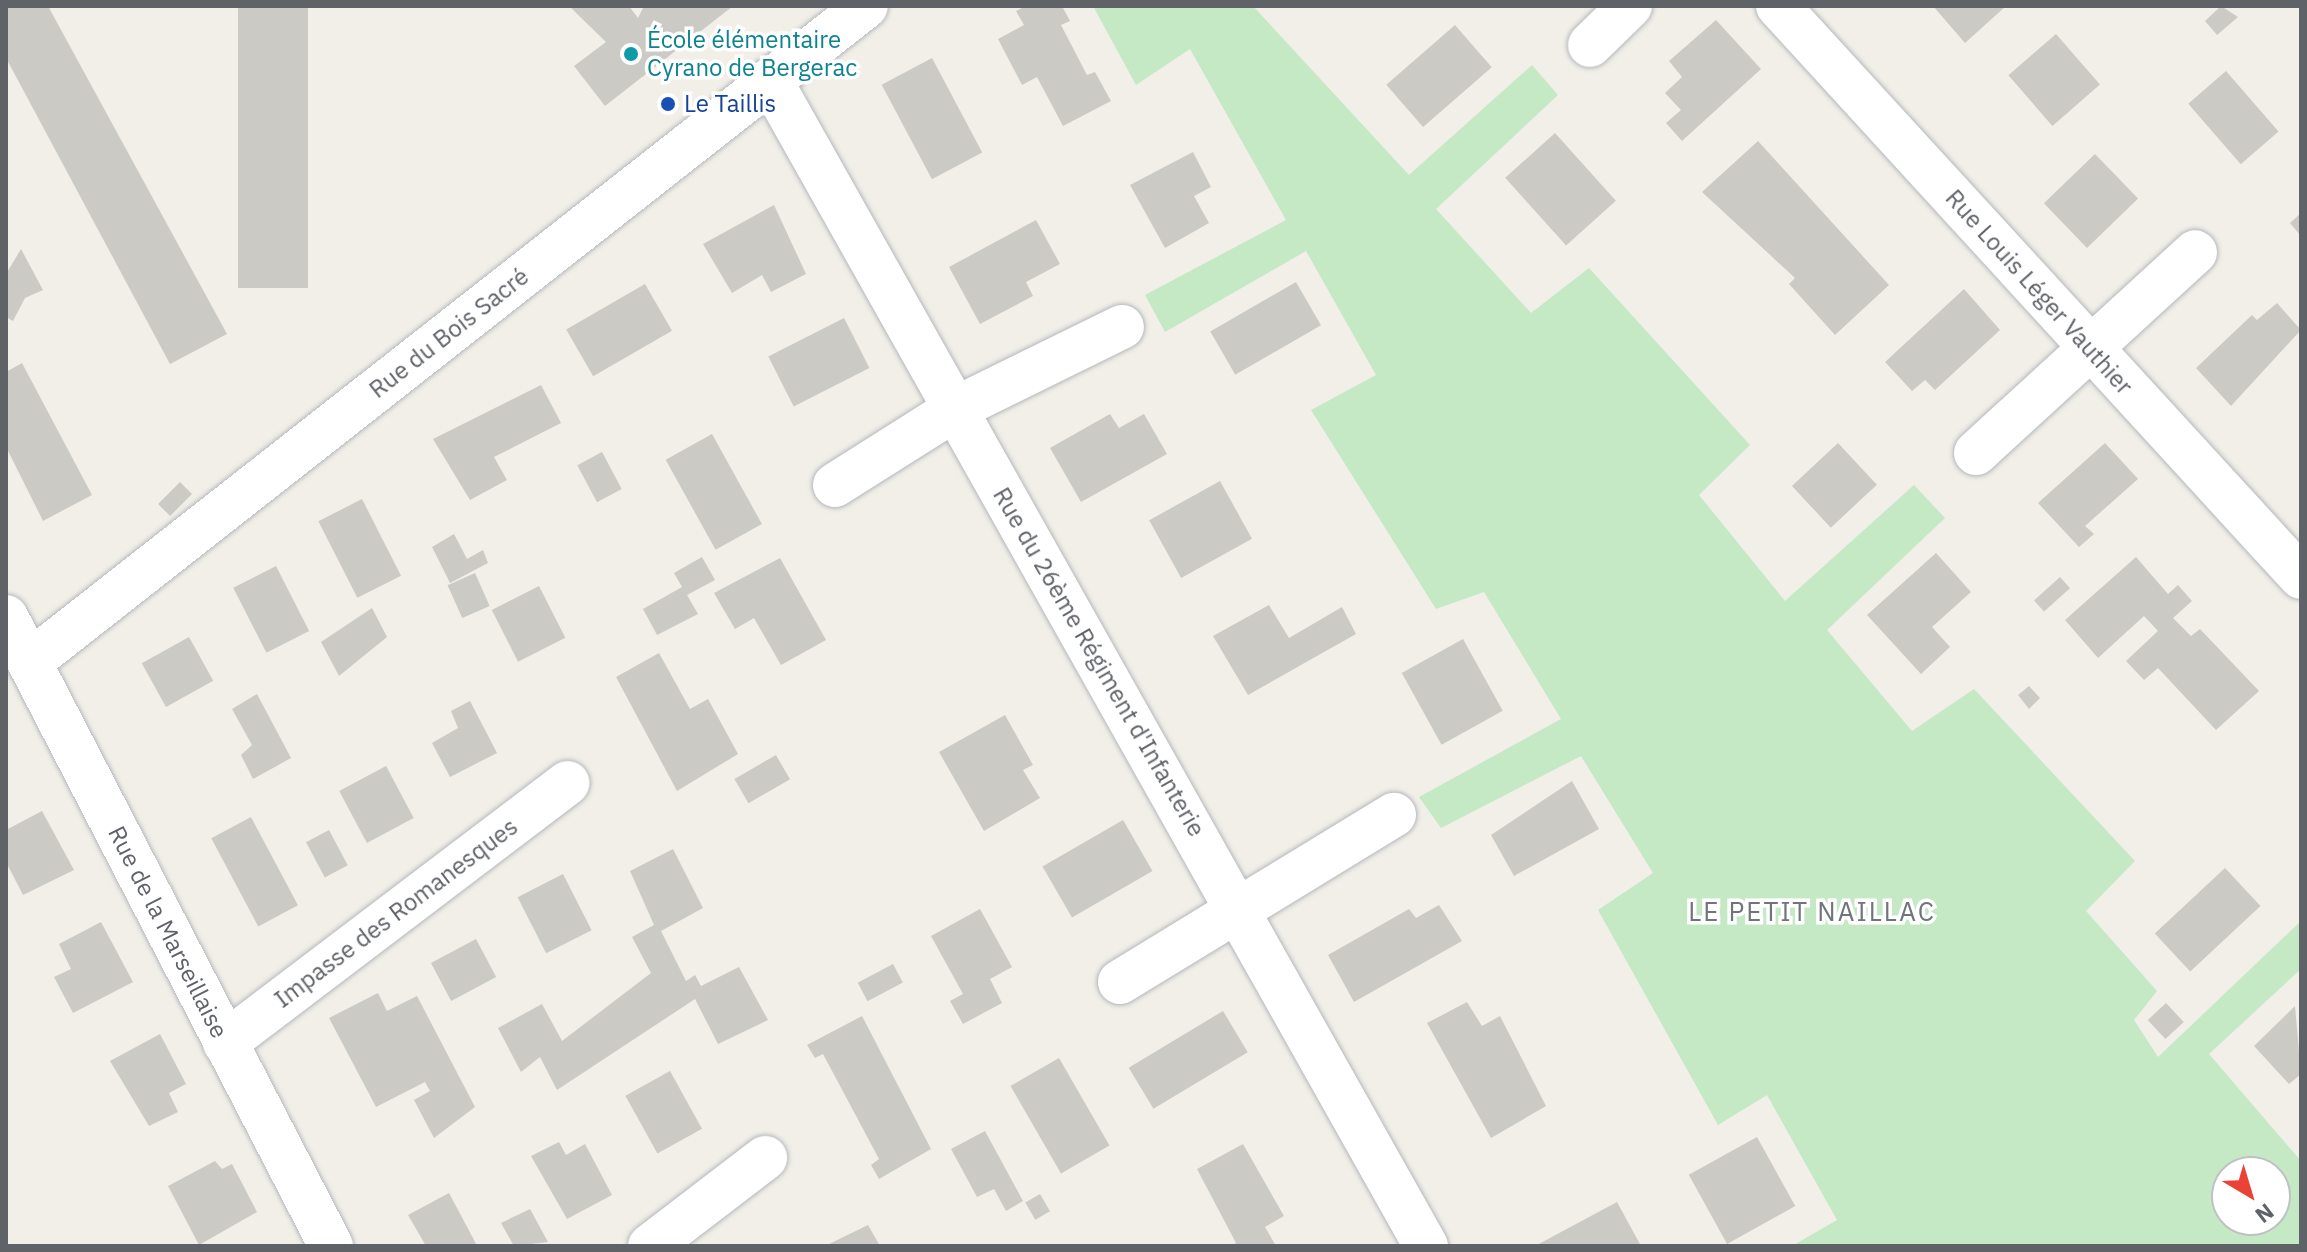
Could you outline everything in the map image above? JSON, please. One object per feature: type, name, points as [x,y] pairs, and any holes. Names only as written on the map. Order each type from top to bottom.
[{"type":"street","name":"Rue du Bois Sacré","points":[[31,661],[866,6]]},
{"type":"street","points":[[1590,45],[1630,6]]},
{"type":"street","name":"Rue Louis Léger Vauthier","points":[[1778,6],[2301,577]]},
{"type":"street","name":"Rue du 26ème Régiment d'Infanterie","points":[[770,80],[1237,905],[1426,1246]]},
{"type":"street","points":[[1976,453],[2195,252]]},
{"type":"street","points":[[835,485],[955,409],[1122,327]]},
{"type":"street","name":"Rue de la Marseillaise","points":[[6,617],[331,1246]]},
{"type":"street","name":"Impasse des Romanesques","points":[[225,1043],[567,783]]},
{"type":"street","points":[[1120,982],[1237,905],[1394,815]]},
{"type":"street","points":[[650,1246],[765,1158]]},
{"type":"green space","points":[[1093,6],[1253,6],[1409,175],[1532,65],[1558,95],[1436,209],[1531,313],[1589,268],[1750,445],[1699,495],[1785,601],[1914,485],[1945,518],[1827,630],[1912,731],[1974,689],[2135,861],[2086,911],[2157,991],[2134,1020],[2158,1057],[2301,921],[2301,969],[2209,1054],[2301,1161],[2301,1246],[1792,1246],[1837,1220],[1767,1095],[1718,1125],[1598,910],[1653,873],[1581,756],[1441,828],[1419,797],[1561,719],[1484,592],[1436,609],[1311,410],[1376,375],[1306,251],[1165,332],[1145,295],[1286,220],[1190,49],[1136,85]]},
{"type":"building","points":[[6,6],[48,6],[227,334],[170,364],[6,58]]},
{"type":"building","points":[[238,6],[308,6],[308,288],[238,288]]},
{"type":"building","name":"École élémentaire Cyrano de Bergerac","points":[[569,6],[629,6],[638,18],[644,6],[733,6],[605,106],[574,66],[606,42]]},
{"type":"building","points":[[1026,6],[1062,6],[1070,21],[1061,25],[1087,75],[1095,72],[1111,101],[1063,126],[1037,77],[1022,85],[998,39],[1024,25],[1016,11]]},
{"type":"building","points":[[1933,6],[2006,6],[1965,43]]},
{"type":"building","points":[[2221,6],[2238,17],[2217,35],[2205,21]]},
{"type":"building","points":[[1716,20],[1761,69],[1682,141],[1666,123],[1681,110],[1665,93],[1682,77],[1669,61]]},
{"type":"building","points":[[1455,25],[1492,67],[1423,127],[1386,85]]},
{"type":"building","points":[[2056,34],[2100,85],[2052,126],[2008,75]]},
{"type":"building","points":[[932,58],[982,152],[932,179],[882,85]]},
{"type":"building","points":[[2226,71],[2278,131],[2241,164],[2188,104]]},
{"type":"building","points":[[1555,133],[1616,201],[1566,245],[1505,178]]},
{"type":"building","points":[[1758,141],[1889,285],[1835,335],[1789,284],[1795,278],[1702,192]]},
{"type":"building","points":[[1193,152],[1211,187],[1194,196],[1209,223],[1165,248],[1130,185]]},
{"type":"building","points":[[2095,154],[2138,199],[2087,248],[2044,203]]},
{"type":"building","points":[[774,205],[806,274],[771,292],[762,275],[732,293],[703,244]]},
{"type":"building","points":[[2301,213],[2301,236],[2290,223]]},
{"type":"building","points":[[1036,220],[1060,264],[1026,282],[1033,296],[980,324],[949,267]]},
{"type":"building","points":[[21,249],[43,290],[25,298],[13,321],[6,317],[6,274]]},
{"type":"building","points":[[1296,282],[1321,325],[1235,375],[1210,332]]},
{"type":"building","points":[[645,284],[672,331],[593,376],[566,330]]},
{"type":"building","points":[[1964,289],[2000,330],[1935,390],[1925,380],[1912,391],[1885,362]]},
{"type":"building","points":[[2277,303],[2301,330],[2231,406],[2196,368],[2252,315],[2257,320]]},
{"type":"building","points":[[844,318],[869,368],[794,406],[768,357]]},
{"type":"building","points":[[22,363],[92,495],[43,521],[6,447],[6,372]]},
{"type":"building","points":[[541,385],[561,423],[494,457],[507,480],[470,500],[433,439]]},
{"type":"building","points":[[1110,414],[1119,428],[1144,414],[1167,454],[1081,502],[1050,448]]},
{"type":"building","points":[[712,434],[762,524],[716,550],[666,460]]},
{"type":"building","points":[[1838,443],[1877,485],[1831,528],[1792,486]]},
{"type":"building","points":[[2105,443],[2138,479],[2085,526],[2094,534],[2079,547],[2038,503]]},
{"type":"building","points":[[602,452],[622,489],[597,502],[577,465]]},
{"type":"building","points":[[1220,481],[1252,539],[1181,578],[1149,520]]},
{"type":"building","points":[[180,482],[192,494],[170,516],[158,504]]},
{"type":"building","points":[[362,499],[401,576],[357,598],[318,521]]},
{"type":"building","points":[[454,534],[467,559],[483,550],[488,563],[450,583],[432,547]]},
{"type":"building","points":[[1936,553],[1971,592],[1932,627],[1950,647],[1921,674],[1867,615]]},
{"type":"building","points":[[702,557],[715,580],[687,595],[698,614],[657,635],[643,609],[682,587],[674,573]]},
{"type":"building","points":[[2136,557],[2168,594],[2178,585],[2192,601],[2173,618],[2191,636],[2200,629],[2259,691],[2216,730],[2158,668],[2144,680],[2126,661],[2158,631],[2144,616],[2098,658],[2065,620]]},
{"type":"building","points":[[780,558],[826,640],[781,665],[754,618],[735,629],[714,593]]},
{"type":"building","points":[[276,566],[309,631],[266,653],[233,588]]},
{"type":"building","points":[[475,573],[490,606],[462,618],[448,585]]},
{"type":"building","points":[[2060,577],[2070,588],[2044,612],[2034,600]]},
{"type":"building","points":[[539,586],[565,638],[518,662],[492,610]]},
{"type":"building","points":[[1269,605],[1289,638],[1342,607],[1356,634],[1248,695],[1213,636]]},
{"type":"building","points":[[372,608],[387,637],[339,676],[321,642]]},
{"type":"building","points":[[189,637],[213,681],[166,707],[142,663]]},
{"type":"building","points":[[1463,639],[1503,711],[1442,745],[1402,673]]},
{"type":"building","points":[[659,653],[690,709],[708,699],[738,754],[677,791],[616,677]]},
{"type":"building","points":[[2029,686],[2040,698],[2029,709],[2018,695]]},
{"type":"building","points":[[257,694],[291,758],[253,779],[241,755],[252,745],[232,709]]},
{"type":"building","points":[[470,701],[497,753],[450,777],[432,743],[458,728],[451,711]]},
{"type":"building","points":[[1005,715],[1033,765],[1023,770],[1040,798],[984,831],[939,752]]},
{"type":"building","points":[[776,755],[790,779],[748,803],[734,779]]},
{"type":"building","points":[[386,766],[414,818],[367,843],[339,791]]},
{"type":"building","points":[[1572,781],[1599,829],[1514,876],[1491,835]]},
{"type":"building","points":[[42,811],[74,870],[23,895],[6,862],[6,830]]},
{"type":"building","points":[[251,817],[298,905],[258,926],[211,838]]},
{"type":"building","points":[[1123,820],[1152,871],[1072,918],[1042,866]]},
{"type":"building","points":[[329,830],[348,865],[325,878],[306,842]]},
{"type":"building","points":[[673,849],[703,908],[661,931],[686,981],[695,975],[701,986],[739,967],[768,1020],[718,1044],[695,999],[557,1090],[540,1057],[521,1072],[498,1028],[542,1004],[562,1041],[651,973],[632,937],[654,925],[630,871]]},
{"type":"building","points":[[2225,868],[2260,906],[2190,972],[2155,933]]},
{"type":"building","points":[[563,874],[592,930],[546,953],[518,897]]},
{"type":"building","points":[[1439,905],[1462,941],[1354,1002],[1328,955],[1409,909],[1416,918]]},
{"type":"building","points":[[980,909],[1012,967],[990,979],[1002,1003],[963,1024],[950,1001],[963,994],[931,936]]},
{"type":"building","points":[[101,922],[133,982],[73,1013],[54,977],[71,969],[59,944]]},
{"type":"building","points":[[476,939],[496,977],[451,1001],[431,963]]},
{"type":"building","points":[[893,964],[903,983],[868,1001],[858,983]]},
{"type":"building","points":[[378,993],[387,1011],[417,996],[475,1107],[434,1138],[414,1100],[430,1091],[425,1082],[376,1107],[329,1018]]},
{"type":"building","points":[[1467,1002],[1482,1026],[1500,1016],[1546,1106],[1491,1138],[1427,1023]]},
{"type":"building","points":[[2166,1003],[2184,1022],[2165,1039],[2148,1020]]},
{"type":"building","points":[[2295,1006],[2301,1074],[2289,1084],[2254,1046]]},
{"type":"building","points":[[1223,1011],[1248,1052],[1153,1109],[1129,1068]]},
{"type":"building","points":[[862,1016],[931,1149],[879,1179],[871,1165],[879,1159],[823,1054],[815,1058],[807,1045]]},
{"type":"building","points":[[160,1034],[186,1084],[169,1093],[178,1112],[149,1126],[110,1061]]},
{"type":"building","points":[[1059,1058],[1110,1145],[1061,1173],[1011,1086]]},
{"type":"building","points":[[670,1071],[702,1129],[657,1153],[625,1096]]},
{"type":"building","points":[[985,1131],[1023,1201],[1006,1211],[994,1189],[977,1197],[951,1149]]},
{"type":"building","points":[[1757,1137],[1795,1206],[1727,1244],[1689,1175]]},
{"type":"building","points":[[559,1142],[566,1155],[585,1144],[612,1195],[567,1219],[531,1156]]},
{"type":"building","points":[[1243,1144],[1284,1216],[1265,1227],[1276,1246],[1230,1246],[1236,1243],[1197,1169]]},
{"type":"building","points":[[215,1161],[222,1169],[232,1164],[257,1212],[199,1245],[168,1186]]},
{"type":"building","points":[[449,1193],[477,1246],[426,1246],[408,1215]]},
{"type":"building","points":[[1040,1194],[1050,1211],[1035,1220],[1025,1202]]},
{"type":"building","points":[[1617,1202],[1641,1246],[1535,1246]]},
{"type":"building","points":[[530,1209],[548,1242],[514,1246],[501,1223]]},
{"type":"building","points":[[868,1225],[880,1246],[825,1246]]},
{"type":"place","name":"École élémentaire Cyrano de Bergerac","points":[[631,54]]},
{"type":"place","name":"Le Taillis","points":[[668,104]]},
{"type":"district","name":"LE PETIT NAILLAC","points":[[1812,912]]}]
